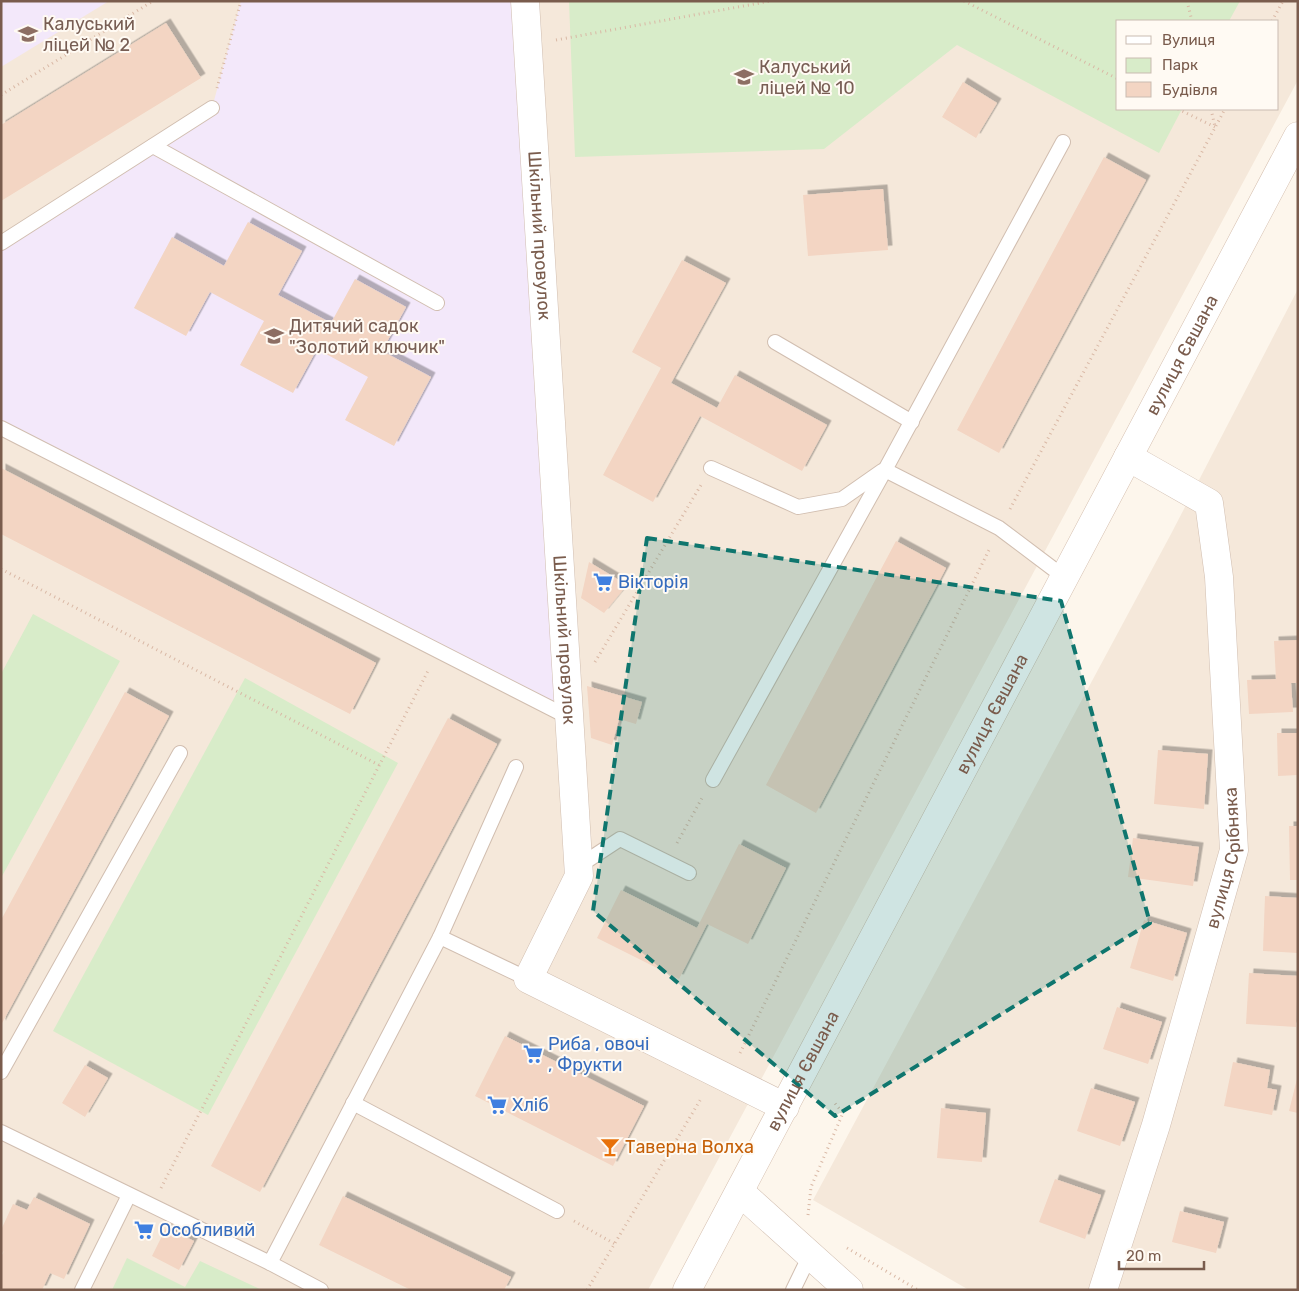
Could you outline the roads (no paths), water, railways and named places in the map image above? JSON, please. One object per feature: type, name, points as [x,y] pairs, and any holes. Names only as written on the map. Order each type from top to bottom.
[{"type":"street","name":"Шкільний провулок","points":[[525,1],[579,876],[528,979]]},
{"type":"street","name":"вулиця Євшана","points":[[687,1290],[1128,457],[1294,154]]},
{"type":"street","name":"вулиця Срібняка","points":[[1103,1290],[1156,1125],[1234,850],[1220,577],[1208,503],[1128,457]]},
{"type":"street","points":[[528,979],[785,1107]]},
{"type":"street","points":[[740,1192],[849,1290]]},
{"type":"lane","points":[[1,243],[212,108]]},
{"type":"lane","points":[[712,780],[912,422],[1063,142]]},
{"type":"lane","points":[[153,146],[437,303]]},
{"type":"lane","points":[[775,342],[912,422]]},
{"type":"lane","points":[[1,428],[570,718]]},
{"type":"lane","points":[[711,468],[798,507],[842,499],[885,470]]},
{"type":"lane","points":[[885,470],[1000,528],[1064,577]]},
{"type":"lane","points":[[1,1072],[180,753]]},
{"type":"lane","points":[[270,1263],[440,937],[516,768]]},
{"type":"lane","points":[[578,866],[620,839],[689,873]]},
{"type":"lane","points":[[440,937],[528,979]]},
{"type":"lane","points":[[353,1103],[557,1212]]},
{"type":"lane","points":[[1,1132],[270,1263],[321,1290]]},
{"type":"lane","points":[[82,1290],[129,1195]]},
{"type":"lane","points":[[793,1290],[811,1254]]},
{"type":"place","name":"Калуський ліцей № 2","points":[[28,34]]},
{"type":"place","name":"Калуський ліцей № 10","points":[[744,77]]},
{"type":"place","name":"Дитячий садок \"Золотий ключик\"","points":[[274,336]]},
{"type":"place","name":"Вікторія","points":[[603,582]]},
{"type":"place","name":"Риба , овочі , Фрукти","points":[[533,1054]]},
{"type":"place","name":"Хліб","points":[[497,1105]]},
{"type":"place","name":"Таверна Волха","points":[[610,1147]]},
{"type":"place","name":"Особливий","points":[[144,1230]]}]
